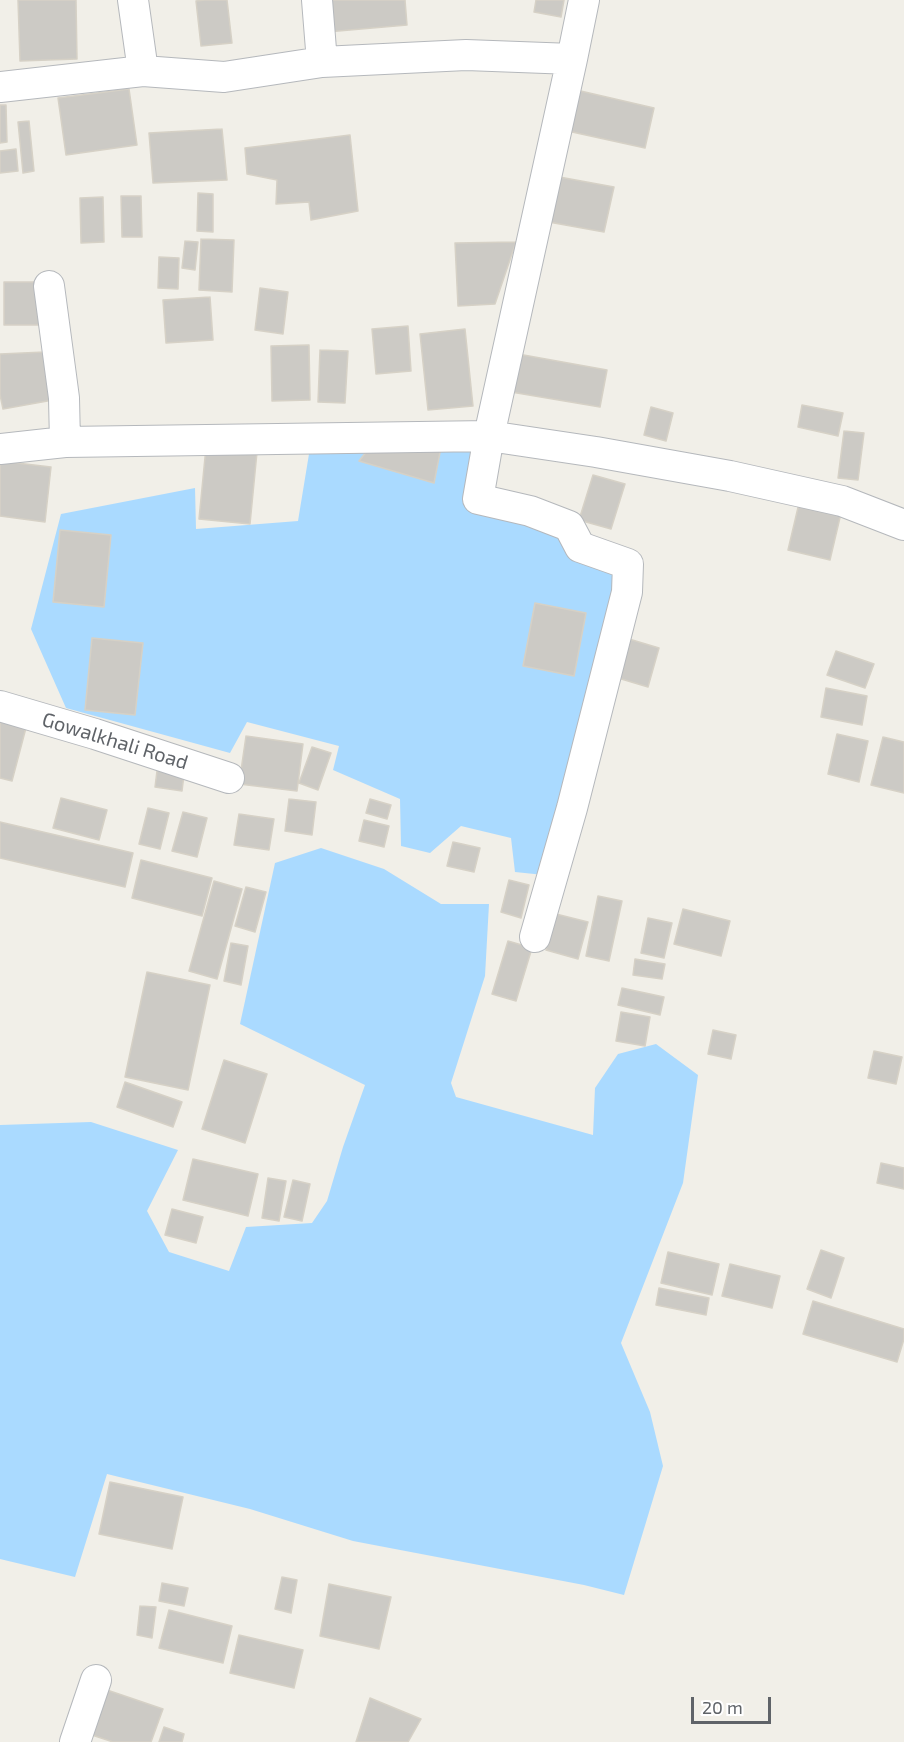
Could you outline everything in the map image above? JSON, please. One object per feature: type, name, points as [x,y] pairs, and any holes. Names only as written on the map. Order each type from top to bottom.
[{"type":"street","points":[[134,0],[143,71]]},
{"type":"street","points":[[317,0],[322,62]]},
{"type":"street","points":[[535,937],[572,808],[627,592],[628,564],[580,547],[569,526],[530,511],[478,499],[489,436],[584,0]]},
{"type":"street","points":[[0,87],[143,71],[224,77],[322,62],[466,55],[572,59]]},
{"type":"street","points":[[50,286],[64,398],[65,442]]},
{"type":"street","points":[[0,449],[65,442],[489,436],[596,452],[741,479],[842,501],[904,525]]},
{"type":"street","name":"Gowalkhali Road","points":[[0,706],[229,778]]},
{"type":"street","points":[[75,1742],[96,1680]]},
{"type":"water","points":[[390,442],[477,446],[466,501],[557,524],[623,567],[544,875],[515,872],[511,838],[461,826],[430,853],[401,846],[400,799],[333,770],[339,746],[247,722],[230,753],[66,708],[31,629],[61,514],[195,488],[196,529],[298,521],[309,454]]},
{"type":"water","points":[[321,848],[384,869],[441,904],[489,904],[485,976],[451,1083],[456,1097],[593,1135],[595,1088],[618,1054],[656,1044],[698,1075],[683,1183],[621,1343],[650,1412],[663,1466],[624,1595],[584,1585],[353,1541],[250,1509],[107,1474],[75,1577],[0,1559],[0,1125],[91,1122],[178,1150],[147,1211],[169,1252],[229,1271],[246,1227],[312,1223],[327,1201],[365,1085],[240,1024],[275,863]]},
{"type":"building","points":[[18,0],[76,0],[77,59],[20,61]]},
{"type":"building","points":[[227,0],[232,43],[201,46],[196,1]]},
{"type":"building","points":[[324,0],[405,0],[407,25],[327,32]]},
{"type":"building","points":[[536,0],[564,0],[561,17],[534,12]]},
{"type":"building","points":[[129,89],[137,145],[66,155],[58,98]]},
{"type":"building","points":[[572,89],[654,108],[645,148],[563,130]]},
{"type":"building","points":[[0,105],[6,105],[7,142],[0,143]]},
{"type":"building","points":[[29,121],[34,171],[23,173],[18,122]]},
{"type":"building","points":[[222,129],[227,180],[153,183],[149,133]]},
{"type":"building","points":[[350,135],[358,211],[311,220],[309,202],[276,204],[277,180],[247,174],[245,148]]},
{"type":"building","points":[[16,149],[18,171],[0,173],[0,151]]},
{"type":"building","points":[[554,176],[614,187],[604,232],[543,221]]},
{"type":"building","points":[[198,193],[213,194],[213,232],[197,231]]},
{"type":"building","points":[[121,196],[141,196],[142,237],[122,237]]},
{"type":"building","points":[[103,197],[104,242],[81,243],[80,198]]},
{"type":"building","points":[[201,239],[234,240],[232,292],[199,290]]},
{"type":"building","points":[[185,241],[198,242],[195,270],[182,268]]},
{"type":"building","points":[[516,242],[495,304],[458,306],[455,243]]},
{"type":"building","points":[[159,257],[179,258],[178,289],[158,288]]},
{"type":"building","points":[[4,282],[40,282],[40,325],[4,325]]},
{"type":"building","points":[[260,288],[288,292],[283,334],[255,330]]},
{"type":"building","points":[[210,297],[213,340],[166,343],[163,300]]},
{"type":"building","points":[[408,326],[411,371],[376,374],[372,329]]},
{"type":"building","points":[[465,329],[473,406],[428,410],[420,334]]},
{"type":"building","points":[[309,345],[310,400],[272,401],[271,346]]},
{"type":"building","points":[[320,350],[348,351],[345,403],[318,402]]},
{"type":"building","points":[[45,352],[53,400],[3,409],[0,395],[0,354]]},
{"type":"building","points":[[518,354],[607,370],[600,407],[511,392]]},
{"type":"building","points":[[802,405],[843,413],[838,436],[798,427]]},
{"type":"building","points":[[651,407],[673,413],[666,441],[644,435]]},
{"type":"building","points":[[445,427],[434,483],[359,461],[381,433]]},
{"type":"building","points":[[844,431],[864,433],[858,480],[838,478]]},
{"type":"building","points":[[206,447],[257,452],[250,524],[199,519]]},
{"type":"building","points":[[0,461],[51,467],[45,522],[0,516]]},
{"type":"building","points":[[593,475],[625,484],[611,529],[579,520]]},
{"type":"building","points":[[800,499],[842,509],[830,560],[788,550]]},
{"type":"building","points":[[60,530],[111,535],[104,607],[53,602]]},
{"type":"building","points":[[535,603],[586,613],[574,676],[523,666]]},
{"type":"building","points":[[92,638],[143,643],[135,715],[85,710]]},
{"type":"building","points":[[629,639],[659,648],[648,687],[618,678]]},
{"type":"building","points":[[836,651],[874,664],[865,688],[827,675]]},
{"type":"building","points":[[826,688],[867,696],[862,725],[821,717]]},
{"type":"building","points":[[0,717],[27,724],[12,781],[0,778]]},
{"type":"building","points":[[837,734],[868,741],[859,782],[828,774]]},
{"type":"building","points":[[246,736],[303,744],[297,791],[239,784]]},
{"type":"building","points":[[883,737],[904,742],[904,793],[871,785]]},
{"type":"building","points":[[312,747],[331,753],[318,790],[299,783]]},
{"type":"building","points":[[159,755],[186,759],[182,791],[155,787]]},
{"type":"building","points":[[61,798],[107,810],[99,840],[53,828]]},
{"type":"building","points":[[289,799],[316,802],[312,835],[285,831]]},
{"type":"building","points":[[370,799],[391,805],[387,819],[366,813]]},
{"type":"building","points":[[148,808],[169,813],[160,849],[139,844]]},
{"type":"building","points":[[183,812],[207,818],[197,857],[172,851]]},
{"type":"building","points":[[239,814],[274,819],[269,850],[234,845]]},
{"type":"building","points":[[364,820],[389,826],[384,847],[359,841]]},
{"type":"building","points":[[0,822],[133,853],[125,887],[0,858]]},
{"type":"building","points":[[453,842],[480,848],[474,872],[447,866]]},
{"type":"building","points":[[141,860],[212,878],[202,916],[132,898]]},
{"type":"building","points":[[509,880],[529,885],[521,918],[501,912]]},
{"type":"building","points":[[214,881],[242,889],[217,979],[189,971]]},
{"type":"building","points":[[246,887],[266,892],[255,932],[235,926]]},
{"type":"building","points":[[598,896],[622,901],[609,961],[586,956]]},
{"type":"building","points":[[683,909],[730,921],[721,956],[674,944]]},
{"type":"building","points":[[556,914],[588,922],[578,959],[546,950]]},
{"type":"building","points":[[648,918],[672,923],[664,958],[641,953]]},
{"type":"building","points":[[508,941],[532,948],[516,1001],[492,994]]},
{"type":"building","points":[[231,943],[248,946],[241,985],[224,981]]},
{"type":"building","points":[[635,959],[665,964],[662,979],[633,975]]},
{"type":"building","points":[[147,972],[210,985],[188,1090],[125,1077]]},
{"type":"building","points":[[622,988],[664,997],[660,1015],[618,1005]]},
{"type":"building","points":[[621,1012],[650,1017],[645,1046],[616,1041]]},
{"type":"building","points":[[713,1030],[736,1035],[731,1059],[708,1054]]},
{"type":"building","points":[[874,1051],[902,1057],[896,1084],[868,1078]]},
{"type":"building","points":[[224,1060],[267,1074],[245,1143],[202,1129]]},
{"type":"building","points":[[125,1082],[182,1102],[173,1127],[117,1107]]},
{"type":"building","points":[[193,1159],[258,1174],[248,1216],[183,1200]]},
{"type":"building","points":[[881,1163],[904,1168],[904,1189],[877,1183]]},
{"type":"building","points":[[268,1178],[286,1181],[279,1221],[262,1218]]},
{"type":"building","points":[[293,1180],[310,1184],[302,1221],[284,1217]]},
{"type":"building","points":[[172,1209],[203,1217],[196,1243],[165,1235]]},
{"type":"building","points":[[821,1250],[844,1258],[831,1298],[807,1289]]},
{"type":"building","points":[[668,1252],[719,1264],[712,1295],[661,1283]]},
{"type":"building","points":[[730,1264],[780,1276],[772,1308],[722,1296]]},
{"type":"building","points":[[659,1288],[709,1298],[706,1315],[656,1305]]},
{"type":"building","points":[[813,1301],[904,1329],[904,1339],[897,1362],[803,1334]]},
{"type":"building","points":[[110,1482],[183,1497],[172,1549],[99,1534]]},
{"type":"building","points":[[282,1577],[297,1580],[291,1613],[275,1609]]},
{"type":"building","points":[[162,1583],[188,1588],[184,1606],[159,1601]]},
{"type":"building","points":[[329,1584],[391,1597],[379,1649],[320,1636]]},
{"type":"building","points":[[140,1606],[156,1607],[152,1638],[137,1635]]},
{"type":"building","points":[[169,1610],[232,1626],[223,1663],[159,1648]]},
{"type":"building","points":[[239,1635],[303,1650],[294,1688],[230,1673]]},
{"type":"building","points":[[107,1690],[163,1709],[151,1742],[113,1742],[92,1735]]},
{"type":"building","points":[[370,1698],[421,1719],[408,1742],[356,1742]]},
{"type":"building","points":[[164,1727],[184,1734],[182,1742],[159,1742]]}]
